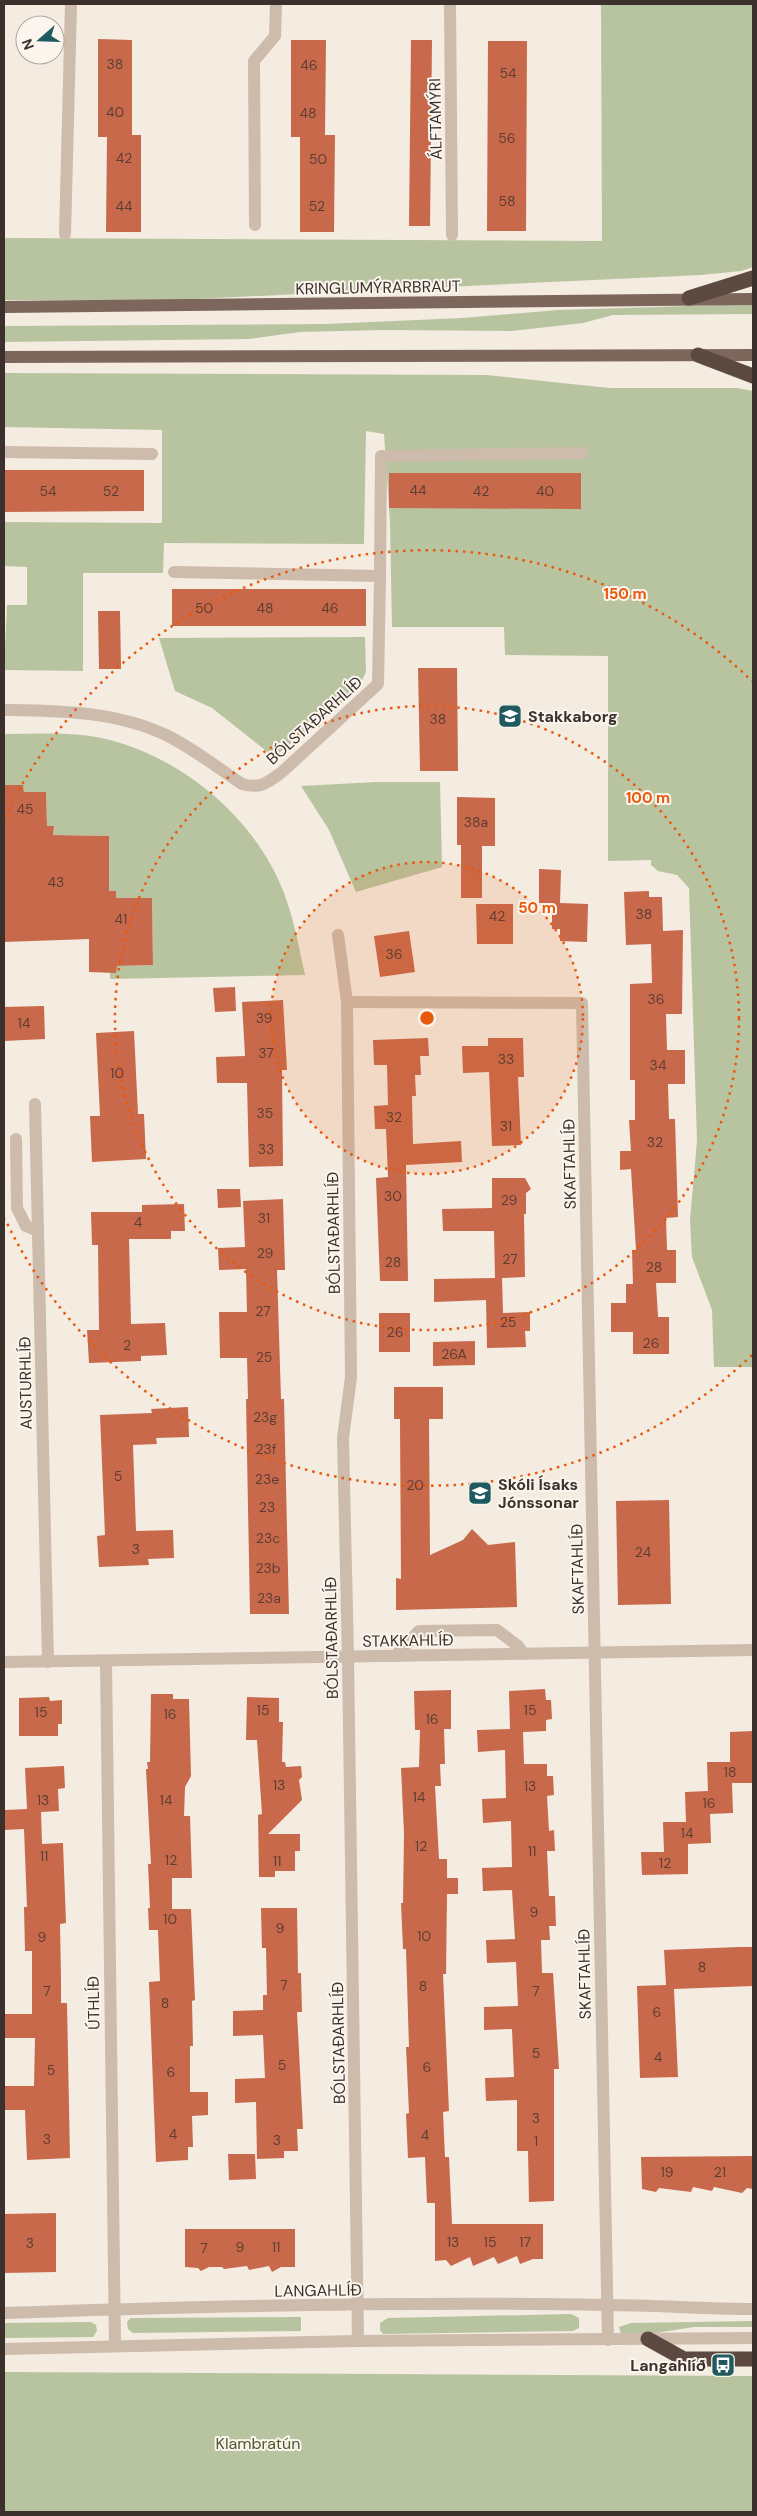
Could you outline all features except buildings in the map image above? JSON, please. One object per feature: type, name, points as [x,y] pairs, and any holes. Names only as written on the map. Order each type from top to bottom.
[{"type":"highway","points":[[689,298],[753,278]]},
{"type":"highway","points":[[698,355],[753,376]]},
{"type":"highway","points":[[648,2338],[684,2360],[753,2359]]},
{"type":"main road","name":"KRINGLUMÝRARBRAUT","points":[[4,307],[689,298],[753,299]]},
{"type":"main road","points":[[4,357],[753,355]]},
{"type":"street","points":[[64,234],[71,4]]},
{"type":"street","points":[[255,225],[254,60],[275,36],[276,4]]},
{"type":"street","name":"ÁLFTAMÝRI","points":[[450,4],[452,234]]},
{"type":"street","points":[[4,452],[152,454]]},
{"type":"street","name":"BÓLSTAÐARHLÍÐ","points":[[4,710],[52,710],[104,716],[136,723],[169,737],[242,784],[255,788],[268,783],[378,684],[381,456],[583,453]]},
{"type":"street","points":[[174,572],[380,576]]},
{"type":"street","name":"BÓLSTAÐARHLÍÐ","points":[[338,935],[347,1002],[351,1377],[343,1438],[358,2341]]},
{"type":"street","name":"SKAFTAHLÍÐ","points":[[347,1002],[582,1003],[608,2340]]},
{"type":"street","name":"AUSTURHLÍÐ","points":[[35,1104],[48,1662]]},
{"type":"street","points":[[16,1139],[17,1208],[26,1226],[38,1231]]},
{"type":"street","points":[[396,1656],[419,1631],[497,1630],[518,1646],[524,1654]]},
{"type":"street","name":"STAKKAHLÍÐ","points":[[4,1662],[753,1650]]},
{"type":"street","name":"ÚTHLÍÐ","points":[[106,1661],[113,2311],[115,2346]]},
{"type":"street","name":"LANGAHLÍÐ","points":[[4,2313],[358,2305],[607,2305],[690,2309],[753,2309]]},
{"type":"street","points":[[4,2349],[358,2341],[753,2338]]},
{"type":"green space","points":[[601,4],[753,4],[753,267],[741,271],[701,275],[151,301],[4,300],[4,238],[602,241]]},
{"type":"green space","points":[[753,304],[753,314],[613,315],[583,323],[512,331],[384,330],[300,332],[249,339],[4,342],[4,326],[326,324],[462,318],[558,310]]},
{"type":"green space","points":[[4,373],[487,375],[609,388],[737,388],[753,391],[753,1367],[714,1367],[712,1310],[692,1257],[690,1220],[697,1141],[689,888],[677,875],[658,871],[651,865],[651,860],[608,861],[608,656],[505,655],[504,627],[392,627],[390,522],[384,434],[366,431],[364,544],[164,543],[163,573],[83,573],[83,671],[4,670],[7,605],[27,605],[27,567],[4,566],[4,522],[162,523],[162,430],[4,427]]},
{"type":"green space","points":[[365,637],[366,672],[357,690],[274,757],[212,708],[175,691],[159,638]]},
{"type":"green space","points":[[4,734],[71,734],[110,740],[138,749],[165,762],[191,778],[215,797],[237,818],[256,841],[272,866],[291,913],[305,975],[110,979],[110,973],[117,966],[153,965],[152,898],[116,898],[109,891],[109,836],[53,835],[54,826],[47,826],[46,792],[24,792],[23,785],[4,785]]},
{"type":"green space","points":[[376,782],[440,782],[442,867],[356,892],[329,830],[301,786]]},
{"type":"green space","points":[[571,2314],[579,2318],[579,2328],[573,2331],[383,2334],[380,2330],[380,2323],[388,2318]]},
{"type":"green space","points":[[301,2317],[301,2331],[133,2333],[128,2329],[127,2322],[131,2318]]},
{"type":"green space","points":[[753,2321],[753,2327],[694,2327],[636,2336],[621,2334],[619,2327],[631,2323]]},
{"type":"green space","points":[[91,2322],[96,2325],[97,2331],[93,2337],[4,2338],[4,2323]]},
{"type":"green space","name":"Klambratún","points":[[4,2372],[753,2376],[753,2512],[4,2512]]},
{"type":"place","name":"Stakkaborg","points":[[510,716]]},
{"type":"place","name":"Skóli Ísaks Jónssonar","points":[[480,1493]]},
{"type":"place","name":"Langahlíð","points":[[723,2365]]}]
